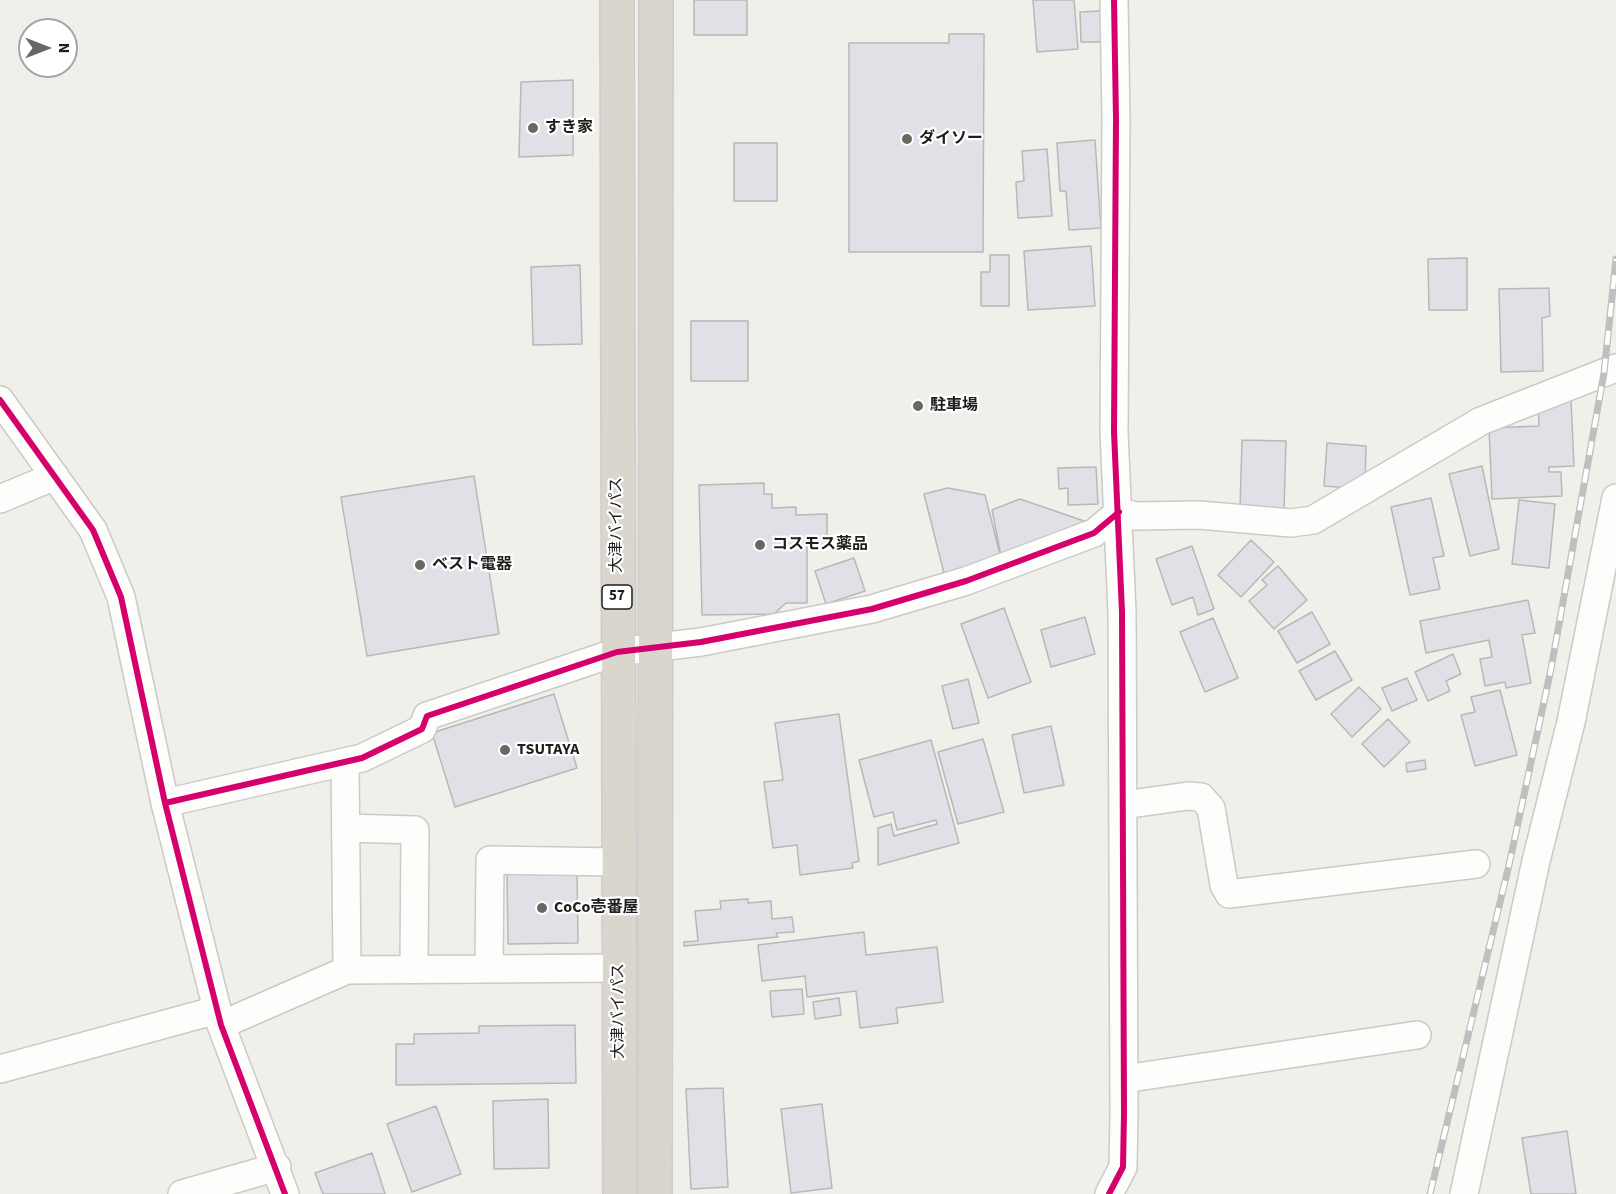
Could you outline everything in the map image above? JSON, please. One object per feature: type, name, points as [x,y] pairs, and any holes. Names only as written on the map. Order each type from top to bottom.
[{"type":"highway","name":"大津バイパス","points":[[617,0],[620,1194]]},
{"type":"highway","name":"57","points":[[655,1194],[656,0]]},
{"type":"street","points":[[1109,1194],[1123,1167],[1124,1079],[1119,512],[1114,432],[1116,119],[1114,0]]},
{"type":"street","points":[[1119,512],[1136,516],[1199,514],[1291,523],[1313,520],[1481,421],[1616,368]]},
{"type":"street","points":[[0,400],[93,530],[121,597],[165,803],[219,1018],[277,1167],[285,1194]]},
{"type":"street","points":[[0,499],[55,476]]},
{"type":"street","points":[[1464,1194],[1536,861],[1571,722],[1616,498]]},
{"type":"street","points":[[165,803],[362,758],[422,729],[427,716],[617,652],[701,642],[872,609],[966,580],[1094,533],[1119,512]]},
{"type":"street","points":[[345,762],[347,970]]},
{"type":"street","points":[[1123,805],[1188,796],[1201,797],[1211,808],[1224,885],[1229,894],[1476,864]]},
{"type":"street","points":[[346,828],[415,830],[414,969]]},
{"type":"street","points":[[489,969],[490,860],[618,862]]},
{"type":"street","points":[[0,1069],[219,1018],[347,970],[619,968]]},
{"type":"street","points":[[1124,1079],[1417,1035]]},
{"type":"street","points":[[182,1194],[277,1167]]},
{"type":"building","points":[[694,0],[747,0],[747,35],[694,35]]},
{"type":"building","points":[[1033,0],[1074,0],[1078,49],[1037,52]]},
{"type":"building","points":[[1101,11],[1102,42],[1081,42],[1080,12]]},
{"type":"building","points":[[949,34],[984,34],[983,252],[849,252],[849,43],[949,43]]},
{"type":"building","points":[[573,80],[573,155],[519,157],[521,82]]},
{"type":"building","points":[[1095,140],[1101,228],[1069,230],[1066,191],[1060,191],[1057,143]]},
{"type":"building","points":[[734,143],[777,143],[777,201],[734,201]]},
{"type":"building","points":[[1047,149],[1052,216],[1018,218],[1016,182],[1024,181],[1022,151]]},
{"type":"building","points":[[1091,246],[1095,306],[1028,310],[1024,251]]},
{"type":"building","points":[[990,255],[1009,255],[1009,306],[981,306],[981,272],[990,272]]},
{"type":"building","points":[[1467,258],[1467,310],[1429,310],[1428,259]]},
{"type":"building","points":[[580,265],[582,344],[533,345],[531,267]]},
{"type":"building","points":[[1549,288],[1550,316],[1542,318],[1543,371],[1501,372],[1499,289]]},
{"type":"building","points":[[691,321],[748,321],[748,381],[691,381]]},
{"type":"building","points":[[1571,400],[1574,466],[1549,467],[1549,472],[1561,472],[1562,496],[1492,499],[1489,428],[1539,426],[1538,401]]},
{"type":"building","points":[[1242,440],[1286,441],[1284,509],[1240,508]]},
{"type":"building","points":[[1327,443],[1366,446],[1365,489],[1324,486]]},
{"type":"building","points":[[1482,466],[1499,549],[1470,556],[1449,474]]},
{"type":"building","points":[[1096,467],[1098,504],[1068,505],[1068,488],[1059,489],[1058,468]]},
{"type":"building","name":"ベスト電器","points":[[474,476],[499,634],[367,656],[341,497]]},
{"type":"building","points":[[764,483],[764,494],[772,494],[772,508],[796,507],[796,515],[827,514],[827,547],[807,547],[807,603],[786,603],[774,614],[702,615],[699,485]]},
{"type":"building","points":[[948,488],[985,495],[1002,562],[945,577],[924,494]]},
{"type":"building","points":[[1431,498],[1444,556],[1433,558],[1440,589],[1410,595],[1391,507]]},
{"type":"building","points":[[1020,499],[1087,522],[1001,556],[992,510]]},
{"type":"building","points":[[1519,500],[1555,504],[1549,568],[1512,564]]},
{"type":"building","points":[[1251,540],[1274,562],[1241,597],[1218,575]]},
{"type":"building","points":[[1192,546],[1214,609],[1198,615],[1193,597],[1172,605],[1156,559]]},
{"type":"building","points":[[854,558],[865,591],[826,604],[815,571]]},
{"type":"building","points":[[1278,566],[1307,600],[1274,629],[1249,601],[1267,585],[1262,580]]},
{"type":"building","points":[[1528,600],[1535,633],[1522,635],[1531,683],[1506,688],[1505,682],[1485,686],[1480,659],[1492,657],[1489,640],[1426,653],[1420,621]]},
{"type":"building","points":[[1004,608],[1031,682],[988,698],[961,624]]},
{"type":"building","points":[[1312,612],[1330,644],[1297,663],[1278,631]]},
{"type":"building","points":[[1085,617],[1095,654],[1051,667],[1041,630]]},
{"type":"building","points":[[1213,618],[1238,678],[1205,692],[1180,632]]},
{"type":"building","points":[[1335,651],[1352,680],[1316,700],[1299,671]]},
{"type":"building","points":[[1453,654],[1461,674],[1446,681],[1450,691],[1428,701],[1415,672]]},
{"type":"building","points":[[1407,678],[1417,700],[1392,711],[1382,688]]},
{"type":"building","points":[[968,679],[979,723],[953,729],[942,686]]},
{"type":"building","points":[[1359,687],[1381,709],[1352,737],[1331,714]]},
{"type":"building","points":[[1500,690],[1517,755],[1475,766],[1461,715],[1475,712],[1471,697]]},
{"type":"building","name":"TSUTAYA","points":[[554,694],[577,768],[455,807],[432,733]]},
{"type":"building","points":[[839,714],[859,861],[852,863],[853,868],[800,875],[797,845],[773,848],[764,782],[783,780],[775,723]]},
{"type":"building","points":[[1388,719],[1410,742],[1384,767],[1362,744]]},
{"type":"building","points":[[1051,726],[1064,785],[1024,793],[1012,735]]},
{"type":"building","points":[[983,739],[1004,812],[958,824],[938,752]]},
{"type":"building","points":[[931,740],[959,843],[878,865],[878,828],[891,824],[894,836],[937,824],[936,820],[897,830],[893,812],[874,817],[859,760]]},
{"type":"building","points":[[1425,760],[1426,769],[1407,772],[1406,763]]},
{"type":"building","name":"CoCo壱番屋","points":[[577,871],[578,943],[508,944],[507,872]]},
{"type":"building","points":[[748,899],[748,903],[771,901],[772,919],[792,917],[794,932],[776,933],[778,937],[684,946],[684,942],[698,941],[695,911],[721,909],[720,901]]},
{"type":"building","points":[[864,932],[866,955],[937,947],[943,1002],[896,1008],[898,1023],[860,1028],[856,991],[807,997],[805,976],[762,981],[758,945]]},
{"type":"building","points":[[802,989],[804,1014],[772,1017],[770,991]]},
{"type":"building","points":[[839,998],[841,1015],[815,1019],[813,1002]]},
{"type":"building","points":[[575,1025],[576,1083],[396,1085],[396,1044],[414,1044],[414,1034],[479,1033],[479,1026]]},
{"type":"building","points":[[723,1088],[728,1187],[691,1189],[686,1089]]},
{"type":"building","points":[[548,1099],[549,1168],[494,1169],[493,1101]]},
{"type":"building","points":[[822,1104],[832,1188],[791,1193],[781,1109]]},
{"type":"building","points":[[436,1106],[461,1174],[412,1192],[387,1124]]},
{"type":"building","points":[[1567,1131],[1576,1194],[1531,1194],[1522,1138]]},
{"type":"building","points":[[372,1153],[385,1194],[323,1194],[315,1173]]},
{"type":"railway","points":[[1430,1194],[1509,865],[1551,669],[1604,373],[1616,259]]},
{"type":"cycle path","points":[[1109,1194],[1123,1167],[1124,1114],[1122,612],[1114,432],[1116,119],[1114,0]]},
{"type":"cycle path","points":[[0,400],[93,530],[121,597],[165,803],[221,1025],[285,1194]]},
{"type":"cycle path","points":[[165,803],[362,758],[422,729],[427,716],[617,652],[701,642],[872,609],[966,581],[1094,533],[1119,512]]},
{"type":"place","name":"すき家","points":[[533,128]]},
{"type":"place","name":"ダイソー","points":[[907,139]]},
{"type":"place","name":"駐車場","points":[[918,406]]},
{"type":"place","name":"コスモス薬品","points":[[760,545]]},
{"type":"place","name":"ベスト電器","points":[[420,565]]},
{"type":"place","name":"TSUTAYA","points":[[505,750]]},
{"type":"place","name":"CoCo壱番屋","points":[[542,908]]}]
